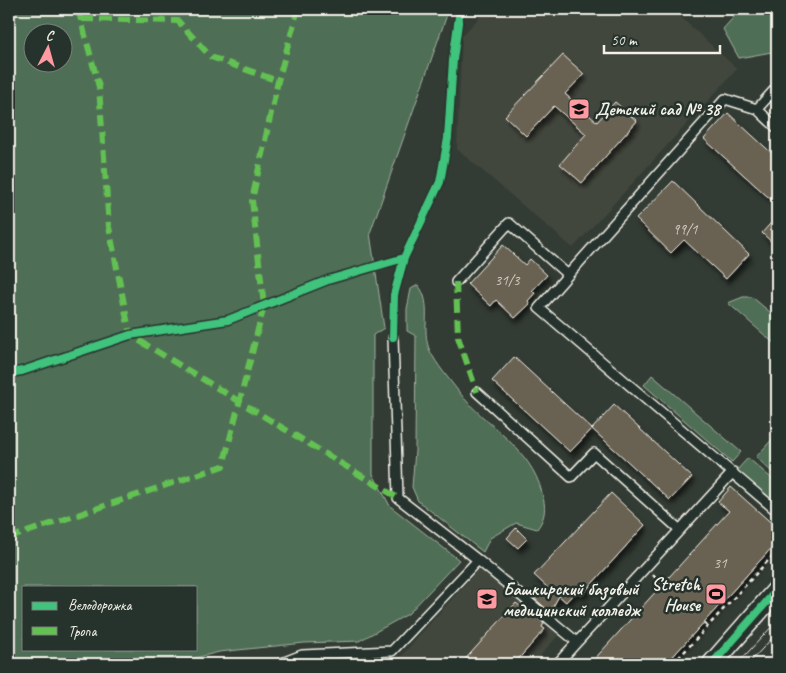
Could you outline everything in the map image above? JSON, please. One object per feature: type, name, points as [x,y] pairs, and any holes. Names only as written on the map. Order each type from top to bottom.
[{"type":"street","points":[[712,664],[777,590]]},
{"type":"lane","points":[[757,109],[777,87]]},
{"type":"lane","points":[[777,128],[757,109],[725,99],[539,308],[777,511]]},
{"type":"lane","points":[[456,282],[509,223],[568,274]]},
{"type":"lane","points":[[393,336],[398,498],[478,560],[577,642]]},
{"type":"lane","points":[[477,392],[571,477],[594,453],[680,530]]},
{"type":"lane","points":[[558,664],[733,472]]},
{"type":"lane","points":[[279,664],[302,656],[392,652],[478,560]]},
{"type":"path","points":[[673,664],[777,551]]},
{"type":"path","points":[[704,623],[708,627]]},
{"type":"shaded area","name":"Детский сад № 38","points":[[487,9],[548,9],[553,13],[557,9],[672,9],[737,69],[573,248],[457,149],[462,36]]},
{"type":"shaded area","name":"Башкирский базовый медицинский колледж","points":[[483,564],[560,633],[533,664],[299,664],[304,661],[396,662]]},
{"type":"green space","points":[[9,9],[449,9],[370,233],[384,328],[373,335],[373,474],[390,506],[459,560],[408,614],[359,641],[304,643],[219,652],[171,664],[9,664]]},
{"type":"green space","points":[[741,9],[777,9],[777,51],[739,58],[723,29]]},
{"type":"green space","points":[[418,285],[423,292],[425,300],[426,334],[430,351],[447,377],[470,405],[518,450],[528,463],[536,477],[543,498],[544,516],[537,529],[516,523],[490,538],[483,552],[418,501],[412,487],[415,451],[416,336],[407,331],[407,309],[411,289]]},
{"type":"green space","points":[[743,297],[752,297],[777,318],[777,346],[728,303]]},
{"type":"green space","points":[[652,375],[741,452],[732,462],[644,385]]},
{"type":"green space","points":[[777,434],[777,470],[774,474],[756,457]]},
{"type":"green space","points":[[748,458],[777,483],[777,506],[736,471]]},
{"type":"building","points":[[563,55],[584,74],[565,94],[597,122],[615,102],[637,121],[582,183],[560,164],[586,134],[554,106],[526,136],[505,116]]},
{"type":"building","points":[[728,113],[777,158],[777,205],[704,139]]},
{"type":"building","points":[[673,181],[749,254],[726,279],[684,240],[671,253],[636,219]]},
{"type":"building","points":[[777,216],[777,247],[762,233]]},
{"type":"building","points":[[503,245],[525,265],[530,259],[547,275],[532,291],[535,293],[528,301],[530,304],[515,318],[496,300],[491,306],[467,284]]},
{"type":"building","points":[[514,357],[592,429],[570,452],[492,381]]},
{"type":"building","points":[[614,405],[692,477],[670,500],[592,429]]},
{"type":"building","points":[[731,487],[777,528],[777,542],[666,664],[590,664],[729,511],[718,502]]},
{"type":"building","points":[[611,493],[645,525],[581,596],[576,591],[566,602],[559,596],[550,612],[534,598],[548,588],[534,575]]},
{"type":"building","points":[[516,528],[527,539],[518,548],[507,538]]},
{"type":"building","points":[[516,603],[521,607],[523,606],[544,623],[542,627],[545,629],[514,664],[461,664]]},
{"type":"tram line","points":[[737,664],[777,621]]},
{"type":"tram line","points":[[748,664],[777,633]]},
{"type":"marked path","points":[[78,9],[99,87],[109,227],[130,335],[398,498]]},
{"type":"marked path","points":[[9,538],[223,466],[264,306],[252,200],[278,81],[298,9]]},
{"type":"marked path","points":[[82,19],[178,21],[211,57],[278,81]]},
{"type":"marked path","points":[[456,282],[458,337],[477,392]]},
{"type":"cycle path","points":[[393,337],[394,295],[404,258],[440,182],[448,138],[453,60],[460,9]]},
{"type":"cycle path","points":[[9,373],[22,371],[130,335],[228,320],[328,280],[404,258]]},
{"type":"cycle path","points":[[712,664],[777,590]]},
{"type":"place","name":"Детский сад № 38","points":[[579,109]]},
{"type":"place","name":"Stretch House","points":[[716,594]]},
{"type":"place","name":"Башкирский базовый медицинский колледж","points":[[487,599]]}]
